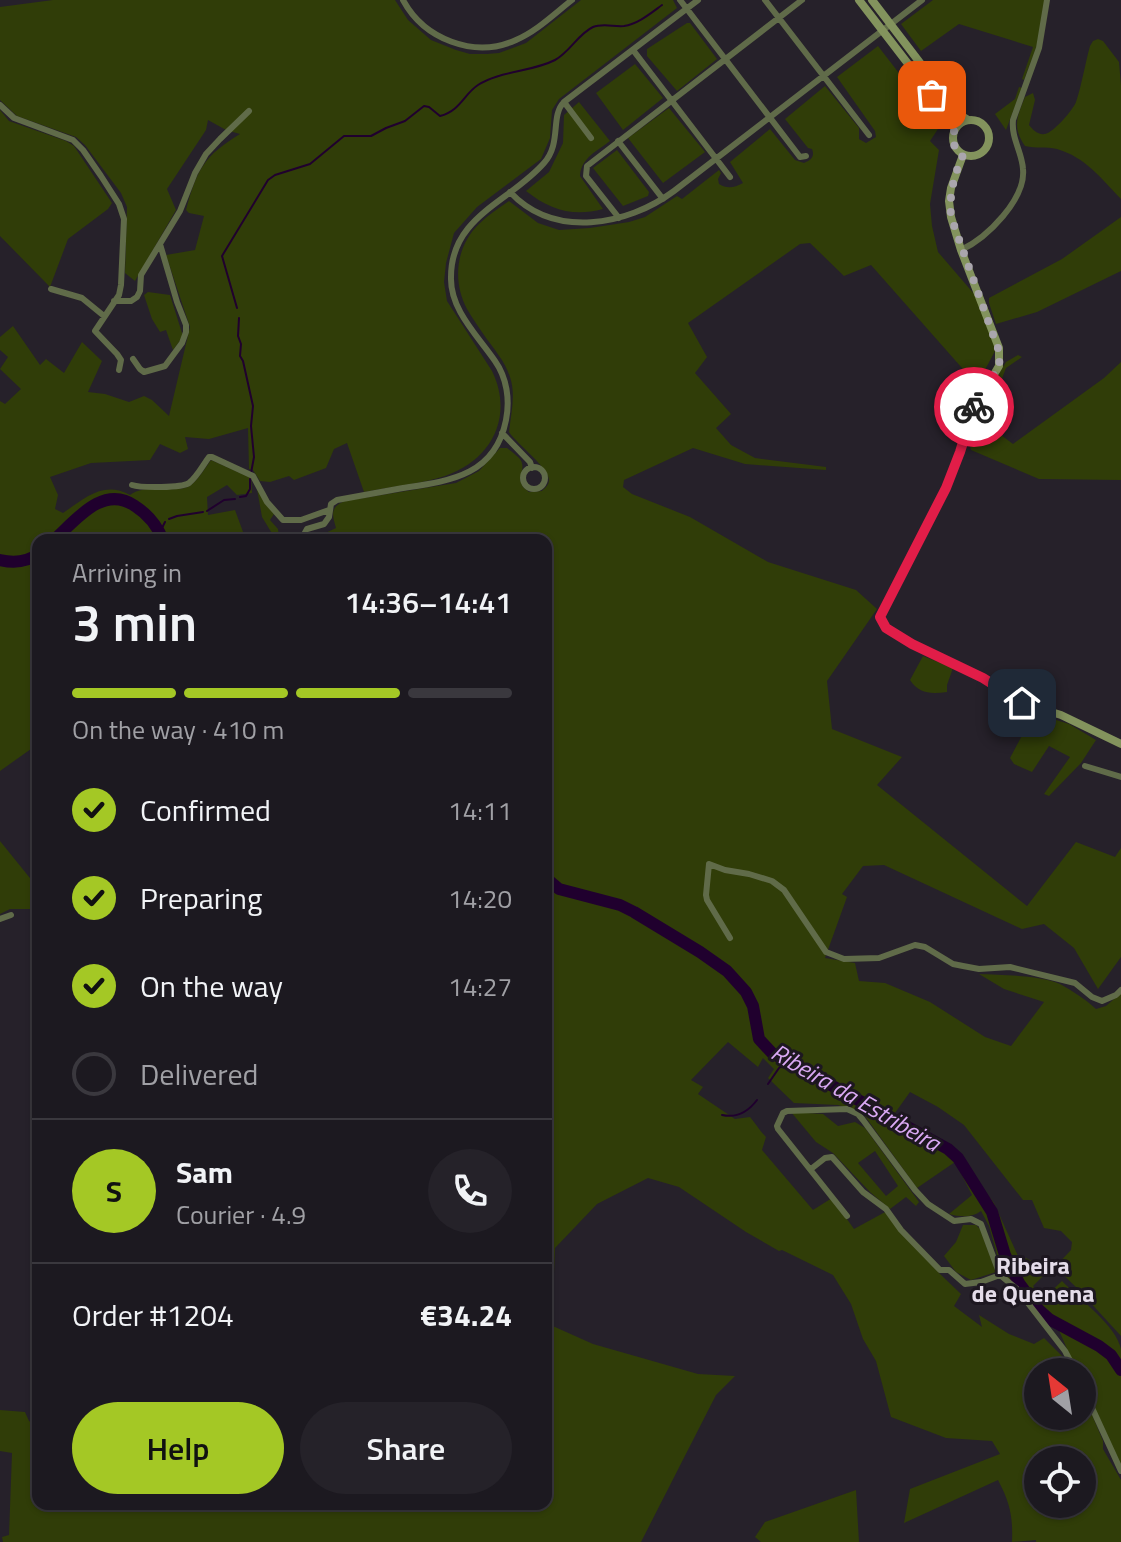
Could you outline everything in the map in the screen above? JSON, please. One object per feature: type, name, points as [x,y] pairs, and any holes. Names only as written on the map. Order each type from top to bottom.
[{"type":"street","points":[[403,0],[424,27],[436,35],[458,44],[490,47],[515,41],[528,34],[572,0]]},
{"type":"street","points":[[680,0],[800,157],[806,156]]},
{"type":"street","points":[[304,534],[307,529],[328,520],[331,504],[337,500],[447,481],[469,473],[492,451],[502,433],[508,403],[498,365],[461,314],[454,298],[450,279],[452,258],[461,237],[475,219],[543,164],[555,143],[558,110],[564,102],[698,0]]},
{"type":"street","points":[[765,0],[869,135]]},
{"type":"street","points":[[619,218],[585,173],[589,164],[802,0]]},
{"type":"street","points":[[859,0],[949,117],[955,129],[953,142],[956,149],[963,155],[979,154],[989,142],[985,126],[979,121],[968,120],[957,111],[872,0]]},
{"type":"street","points":[[510,192],[529,208],[561,221],[587,223],[619,218],[642,210],[663,199],[922,0]]},
{"type":"street","points":[[961,250],[981,238],[1008,210],[1021,186],[1023,167],[1012,132],[1013,120],[1039,48],[1047,0]]},
{"type":"street","points":[[633,50],[730,177]]},
{"type":"street","points":[[564,102],[591,138]]},
{"type":"street","points":[[0,105],[14,118],[73,140],[119,204],[124,219],[121,285],[119,295],[95,331],[121,360],[119,370]]},
{"type":"street","points":[[114,301],[131,301],[137,297],[141,275],[180,211],[206,154],[249,111]]},
{"type":"street","points":[[955,129],[968,120]]},
{"type":"street","points":[[618,141],[663,199]]},
{"type":"street","points":[[963,155],[949,201],[951,217],[999,348],[1000,362],[971,413],[946,488],[880,617],[886,628],[912,644],[983,678],[1022,703],[1061,715],[1121,744]]},
{"type":"street","points":[[133,359],[144,372],[165,366],[186,332],[160,244]]},
{"type":"street","points":[[51,289],[82,298],[104,316]]},
{"type":"street","points":[[502,433],[532,468]]},
{"type":"street","points":[[132,485],[184,485],[212,457],[253,476],[267,502],[283,520],[301,520],[329,510]]},
{"type":"street","points":[[1085,766],[1121,777]]},
{"type":"street","points":[[730,938],[707,900],[709,864],[772,881],[784,890],[826,952],[844,959],[879,958],[915,945],[925,947],[953,964],[992,969],[1010,967],[1075,983],[1102,1001],[1121,990]]},
{"type":"street","points":[[0,919],[11,915]]},
{"type":"street","points":[[847,1216],[778,1129],[783,1113],[792,1110],[853,1111],[928,1204],[954,1221],[971,1219],[981,1224],[1000,1275],[1017,1289],[1069,1358]]},
{"type":"street","points":[[811,1169],[825,1158],[832,1157],[863,1192],[886,1209],[901,1230],[940,1270],[949,1270],[965,1284],[1000,1275]]},
{"type":"street","points":[[1096,1417],[1121,1471]]},
{"type":"green space","points":[[53,0],[395,0],[408,20],[431,40],[470,54],[499,53],[526,43],[581,0],[673,0],[677,8],[559,99],[552,110],[550,138],[541,159],[477,207],[454,233],[444,282],[447,301],[492,371],[501,404],[494,434],[475,459],[445,476],[364,492],[347,443],[334,449],[326,468],[294,480],[289,476],[270,482],[260,481],[249,469],[248,428],[209,439],[185,437],[188,449],[180,453],[160,444],[150,460],[91,463],[50,477],[58,495],[55,509],[63,513],[102,490],[130,495],[145,489],[186,488],[197,480],[211,460],[251,478],[252,493],[237,495],[227,485],[207,497],[208,515],[235,510],[244,534],[32,534],[32,748],[0,771],[0,401],[5,404],[21,389],[0,369],[8,357],[0,350],[0,337],[13,326],[40,365],[46,359],[64,373],[82,342],[102,361],[88,392],[129,402],[144,396],[169,416],[190,327],[166,255],[195,250],[204,216],[186,210],[194,184],[210,157],[240,134],[208,120],[206,130],[167,189],[176,210],[135,281],[125,273],[127,207],[121,193],[76,137],[17,116],[0,100],[0,7]]},
{"type":"green space","points":[[933,0],[1045,0],[1038,43],[1024,80],[1033,47],[959,24],[921,51],[901,24]]},
{"type":"green space","points":[[687,23],[717,59],[677,91],[647,56],[647,49]]},
{"type":"green space","points":[[1098,39],[1119,62],[1121,199],[1076,157],[1057,149],[1025,146],[1017,127],[1025,97],[1033,93],[1035,100],[1029,125],[1032,129],[1045,134],[1062,121],[1076,102],[1090,46]]},
{"type":"green space","points":[[878,46],[940,126],[930,141],[939,150],[930,204],[938,252],[981,302],[995,351],[977,385],[871,265],[844,276],[810,243],[800,244],[688,323],[707,357],[695,373],[731,414],[716,428],[731,445],[755,458],[826,467],[826,470],[745,464],[693,448],[624,480],[623,487],[632,494],[690,517],[768,562],[856,590],[877,609],[827,681],[832,729],[902,757],[877,785],[1027,906],[1076,842],[1115,857],[1121,848],[1121,957],[1098,989],[1074,948],[1044,924],[1022,929],[884,865],[863,866],[842,894],[847,897],[825,958],[855,963],[859,981],[885,983],[930,1002],[985,1037],[1011,1046],[1044,1002],[1004,989],[979,974],[1051,981],[1074,992],[1096,1009],[1106,1006],[1121,993],[1121,1336],[1055,1267],[1071,1250],[1072,1242],[1061,1231],[1044,1228],[1032,1200],[1023,1200],[964,1125],[938,1107],[910,1092],[895,1113],[936,1137],[964,1159],[994,1203],[1018,1256],[1001,1269],[989,1226],[981,1211],[966,1216],[949,1214],[972,1195],[955,1162],[917,1188],[862,1112],[838,1105],[794,1103],[768,1078],[774,1069],[763,1058],[758,1067],[728,1042],[691,1080],[703,1087],[698,1094],[735,1119],[750,1117],[766,1137],[762,1150],[813,1210],[832,1198],[854,1229],[887,1211],[939,1273],[961,1294],[954,1306],[982,1327],[979,1315],[1009,1334],[1034,1344],[1044,1338],[1064,1358],[1024,1358],[1024,1430],[1096,1430],[1096,1424],[1103,1449],[1121,1480],[1121,1542],[1012,1542],[1010,1510],[998,1480],[904,1523],[910,1489],[1000,1454],[992,1441],[946,1438],[891,1417],[876,1361],[863,1339],[851,1304],[833,1275],[779,1251],[679,1187],[648,1178],[597,1204],[555,1248],[552,1299],[552,534],[323,534],[336,528],[333,512],[345,501],[456,483],[479,471],[500,448],[507,448],[521,461],[520,480],[529,492],[542,491],[548,485],[548,475],[544,469],[509,432],[513,397],[510,377],[467,309],[459,287],[459,264],[465,243],[482,221],[509,201],[538,223],[559,230],[629,222],[645,217],[677,196],[682,199],[719,170],[719,184],[731,187],[743,183],[730,162],[770,129],[795,160],[804,163],[812,158],[812,149],[785,119],[825,86],[859,128],[859,139],[866,143],[876,137],[875,131],[837,77]]},
{"type":"green space","points":[[635,64],[663,98],[623,130],[596,93]]},
{"type":"green space","points":[[1019,87],[1022,88],[1006,130],[995,114],[1015,99]]},
{"type":"green space","points":[[579,102],[610,141],[583,164],[580,176],[603,209],[572,212],[544,203],[526,191],[549,172],[563,143],[564,115]]},
{"type":"green space","points":[[669,108],[705,152],[663,183],[628,138]]},
{"type":"green space","points":[[0,110],[9,121],[74,146],[112,203],[68,239],[50,287],[0,236]]},
{"type":"green space","points":[[617,150],[649,192],[648,196],[623,206],[593,168]]},
{"type":"green space","points":[[1121,217],[1121,271],[1037,312],[996,324],[989,298],[1062,259]]},
{"type":"green space","points":[[148,292],[170,295],[182,333],[173,350],[166,330],[160,332],[152,319],[144,295]]},
{"type":"green space","points":[[1018,355],[1022,357],[1006,368],[985,423],[1013,444],[1104,378],[1121,362],[1121,480],[1039,479],[971,450],[971,428],[979,406],[1006,362]]},
{"type":"green space","points":[[257,489],[274,514],[270,520],[279,534],[272,534],[262,517]]},
{"type":"green space","points":[[923,656],[953,668],[947,692],[926,692],[910,680]]},
{"type":"green space","points":[[1034,713],[1069,724],[1096,740],[1081,763],[1049,796],[1044,794],[1070,757],[1049,746],[1032,772],[1014,764],[1010,758]]},
{"type":"green space","points":[[0,841],[32,881],[32,909],[10,909],[0,914]]},
{"type":"green space","points":[[791,1112],[823,1114],[838,1126],[855,1122],[865,1128],[919,1202],[916,1206],[906,1197],[890,1209],[833,1153],[816,1142]],"holes":[[[875,1151],[898,1186],[886,1196],[858,1163]]]},
{"type":"green space","points":[[963,1225],[976,1225],[980,1229],[996,1272],[971,1280],[956,1272],[944,1256],[956,1242]]},
{"type":"green space","points":[[1026,1258],[1049,1270],[1033,1286],[1044,1298],[1062,1281],[1105,1322],[1118,1340],[1121,1349],[1121,1471],[1096,1415],[1096,1358],[1071,1358],[1058,1328],[1045,1322],[1017,1286],[1004,1278],[1006,1272],[1017,1269]]},
{"type":"green space","points":[[552,1326],[593,1344],[698,1374],[735,1376],[716,1395],[641,1542],[3,1542],[2,1537],[9,1535],[12,1453],[0,1451],[0,1410],[25,1412],[32,1423],[32,1510],[552,1510]]},
{"type":"green space","points":[[856,1490],[859,1542],[761,1542],[755,1537],[765,1522]]},
{"type":"waterway","points":[[237,308],[222,256],[268,180],[275,175],[310,164],[344,136],[371,136],[405,121],[424,106],[440,116],[447,114],[486,80],[546,64],[560,57],[593,27],[629,25],[662,5]]},
{"type":"waterway","points":[[239,318],[240,356],[253,406],[254,457],[251,473]]},
{"type":"waterway","points":[[240,497],[246,496],[250,489],[250,479]]},
{"type":"waterway","name":"Ribeira da Estribeira","points":[[60,534],[91,507],[112,499],[123,500],[140,509],[160,534]]},
{"type":"waterway","points":[[207,511],[224,500],[235,499]]},
{"type":"waterway","points":[[169,519],[203,512]]},
{"type":"waterway","points":[[160,532],[165,522]]},
{"type":"waterway","name":"Ribeira da Estribeira","points":[[0,560],[20,561],[32,557]]},
{"type":"waterway","name":"Ribeira da Estribeira","points":[[552,883],[559,889],[620,905],[700,952],[727,971],[746,992],[753,1006],[759,1039],[772,1053],[948,1149],[958,1158],[992,1212],[1005,1255],[1019,1283],[1039,1310],[1049,1319],[1099,1346],[1111,1355],[1121,1370]]},
{"type":"waterway","points":[[768,1084],[779,1068],[788,1062]]},
{"type":"waterway","points":[[722,1115],[741,1113],[757,1100]]},
{"type":"way so far","points":[[932,95],[953,124],[953,142],[963,155],[951,188],[951,217],[1000,354],[999,366],[974,407]]},
{"type":"district","name":"Ribeira de Quenena","points":[[1033,1279]]},
{"type":"route","points":[[974,407],[946,488],[880,617],[886,628],[912,644],[983,678],[1022,703]]}]
